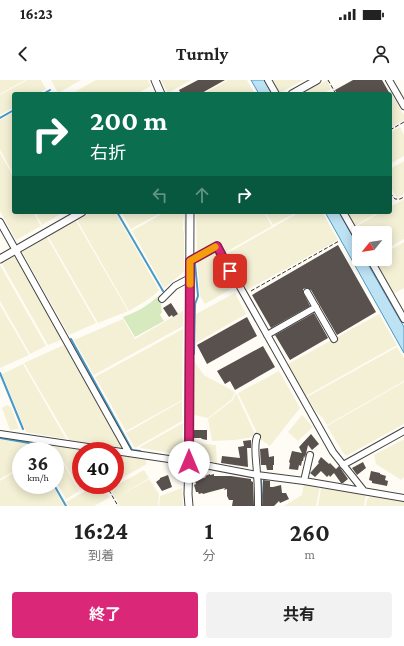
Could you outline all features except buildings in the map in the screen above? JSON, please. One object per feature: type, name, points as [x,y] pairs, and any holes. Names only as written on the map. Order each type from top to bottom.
[{"type":"street","points":[[154,80],[160,92]]},
{"type":"street","points":[[268,80],[275,92]]},
{"type":"street","points":[[296,92],[317,80]]},
{"type":"street","points":[[389,80],[404,106]]},
{"type":"street","points":[[0,259],[79,214]]},
{"type":"street","points":[[189,506],[190,214]]},
{"type":"street","points":[[344,214],[352,228]]},
{"type":"street","points":[[0,222],[129,453]]},
{"type":"street","points":[[190,261],[217,246],[333,452],[364,491]]},
{"type":"street","points":[[374,266],[404,319]]},
{"type":"street","points":[[162,299],[176,286],[190,278]]},
{"type":"street","points":[[307,292],[334,339]]},
{"type":"street","points":[[267,335],[316,307]]},
{"type":"street","points":[[343,465],[404,431]]},
{"type":"street","points":[[0,434],[189,462],[257,475],[304,481],[404,498]]},
{"type":"street","points":[[257,437],[255,450],[258,506]]},
{"type":"street","points":[[304,481],[310,455]]},
{"type":"path","points":[[328,80],[335,92]]},
{"type":"path","points":[[392,129],[404,122]]},
{"type":"path","points":[[392,195],[395,199],[404,197]]},
{"type":"path","points":[[244,295],[339,241]]},
{"type":"path","points":[[111,494],[118,506]]},
{"type":"shaded area","points":[[0,80],[25,80],[0,94]]},
{"type":"shaded area","points":[[27,80],[41,80],[46,89],[41,92],[12,92],[12,108],[0,115],[0,95]]},
{"type":"shaded area","points":[[51,80],[81,80],[60,92],[57,92]]},
{"type":"shaded area","points":[[96,80],[148,80],[151,86],[140,92],[75,92]]},
{"type":"shaded area","points":[[161,80],[191,80],[170,92],[167,92]]},
{"type":"shaded area","points":[[228,80],[247,80],[254,92],[207,92]]},
{"type":"shaded area","points":[[272,80],[303,80],[282,92],[279,92]]},
{"type":"shaded area","points":[[327,80],[331,89],[326,92],[306,92]]},
{"type":"shaded area","points":[[392,95],[404,115],[404,120],[392,127]]},
{"type":"shaded area","points":[[12,113],[12,171],[0,150],[0,120]]},
{"type":"shaded area","points":[[400,127],[404,135],[404,156],[392,163],[392,132]]},
{"type":"shaded area","points":[[0,153],[12,174],[12,214],[34,214],[41,226],[16,240],[0,211]]},
{"type":"shaded area","points":[[404,161],[404,194],[397,198],[392,189],[392,168]]},
{"type":"shaded area","points":[[404,199],[404,239],[392,246],[392,226],[357,226],[378,214],[392,214],[392,206]]},
{"type":"shaded area","points":[[36,214],[61,214],[42,225]]},
{"type":"shaded area","points":[[88,214],[116,214],[159,290],[144,302],[129,311],[77,220]]},
{"type":"shaded area","points":[[122,214],[158,214],[131,229]]},
{"type":"shaded area","points":[[162,214],[184,214],[184,272],[164,288],[132,231]]},
{"type":"shaded area","points":[[184,214],[188,214],[186,452],[178,456],[184,452],[186,280]]},
{"type":"shaded area","points":[[196,214],[265,214],[272,226],[226,252],[218,240],[197,252]]},
{"type":"shaded area","points":[[266,214],[293,214],[273,225]]},
{"type":"shaded area","points":[[296,214],[323,214],[338,240],[247,290],[226,254]]},
{"type":"shaded area","points":[[348,214],[375,214],[355,226]]},
{"type":"shaded area","points":[[76,221],[128,311],[98,323],[48,236]]},
{"type":"shaded area","points":[[47,237],[96,323],[69,335],[22,252]]},
{"type":"shaded area","points":[[404,242],[404,288],[393,294],[378,266],[392,266],[392,249]]},
{"type":"shaded area","points":[[215,250],[217,251],[236,286],[205,304],[200,296],[197,261]]},
{"type":"shaded area","points":[[16,255],[63,339],[48,345],[2,264]]},
{"type":"shaded area","points":[[0,265],[46,346],[30,354],[0,301]]},
{"type":"shaded area","points":[[235,293],[246,314],[196,343],[196,314]]},
{"type":"shaded area","points":[[0,305],[29,355],[0,368]]},
{"type":"shaded area","points":[[183,311],[183,326],[94,375],[74,340],[123,319],[135,339]]},
{"type":"shaded area","points":[[379,314],[397,345],[306,396],[288,364]]},
{"type":"shaded area","points":[[183,329],[182,400],[126,431],[95,377]]},
{"type":"shaded area","points":[[66,344],[119,442],[81,442],[69,440],[24,363]]},
{"type":"shaded area","points":[[397,347],[404,358],[404,381],[327,425],[307,397]]},
{"type":"shaded area","points":[[194,361],[204,375],[235,392],[232,399],[208,418],[194,415]]},
{"type":"shaded area","points":[[23,364],[66,439],[26,432],[2,374]]},
{"type":"shaded area","points":[[279,371],[300,408],[270,446],[260,439],[238,393]]},
{"type":"shaded area","points":[[404,382],[404,424],[346,456],[327,426]]},
{"type":"shaded area","points":[[236,393],[255,434],[253,437],[235,440],[212,441],[208,419],[233,400]]},
{"type":"shaded area","points":[[182,401],[182,421],[135,448],[126,433]]},
{"type":"shaded area","points":[[7,405],[11,407],[19,429],[10,430],[2,408]]},
{"type":"shaded area","points":[[302,415],[313,427],[298,441],[288,432]]},
{"type":"shaded area","points":[[183,423],[182,451],[178,454],[140,447]]},
{"type":"shaded area","points":[[0,439],[17,442],[12,442],[12,472],[0,479]]},
{"type":"shaded area","points":[[404,439],[404,477],[401,480],[376,464],[374,455]]},
{"type":"shaded area","points":[[193,443],[216,445],[217,464],[209,460],[196,457],[192,452]]},
{"type":"shaded area","points":[[64,447],[72,448],[72,476],[64,462]]},
{"type":"shaded area","points":[[124,455],[145,459],[147,464],[124,477]]},
{"type":"shaded area","points":[[64,464],[72,479],[72,494],[74,494],[66,499],[63,494]]},
{"type":"shaded area","points":[[144,470],[149,478],[124,493],[124,481]]},
{"type":"shaded area","points":[[12,474],[12,494],[57,494],[64,506],[0,506],[0,481]]},
{"type":"shaded area","points":[[149,479],[159,494],[158,506],[120,506],[113,494],[123,494],[116,498]]},
{"type":"shaded area","points":[[304,484],[320,486],[316,506],[284,506],[302,495]]},
{"type":"shaded area","points":[[182,488],[183,506],[159,506],[160,496]]},
{"type":"shaded area","points":[[321,488],[366,493],[364,506],[318,506]]},
{"type":"shaded area","points":[[80,494],[108,494],[110,497],[94,506],[68,506],[66,502]]},
{"type":"shaded area","points":[[372,496],[404,502],[404,506],[366,506],[367,499]]},
{"type":"green space","points":[[160,295],[162,312],[160,315],[164,321],[135,337],[123,317],[143,308]]},
{"type":"water","points":[[251,80],[265,80],[271,92],[258,92]]},
{"type":"water","points":[[326,214],[340,214],[352,235],[352,260]]},
{"type":"water","points":[[355,266],[369,266],[404,327],[404,353]]},
{"type":"waterway","points":[[46,92],[50,90]]},
{"type":"waterway","points":[[0,118],[12,111]]},
{"type":"waterway","points":[[118,214],[163,291]]},
{"type":"waterway","points":[[194,354],[195,304],[198,296],[195,263]]},
{"type":"waterway","points":[[71,339],[132,450],[140,451]]},
{"type":"waterway","points":[[0,373],[23,429]]},
{"type":"waterway","points":[[0,438],[23,442]]},
{"type":"waterway","points":[[261,480],[261,504]]},
{"type":"waterway","points":[[59,494],[66,506]]},
{"type":"slow traffic","points":[[190,284],[190,261],[215,247]]},
{"type":"route","points":[[189,462],[190,261],[217,246],[230,271]]}]
